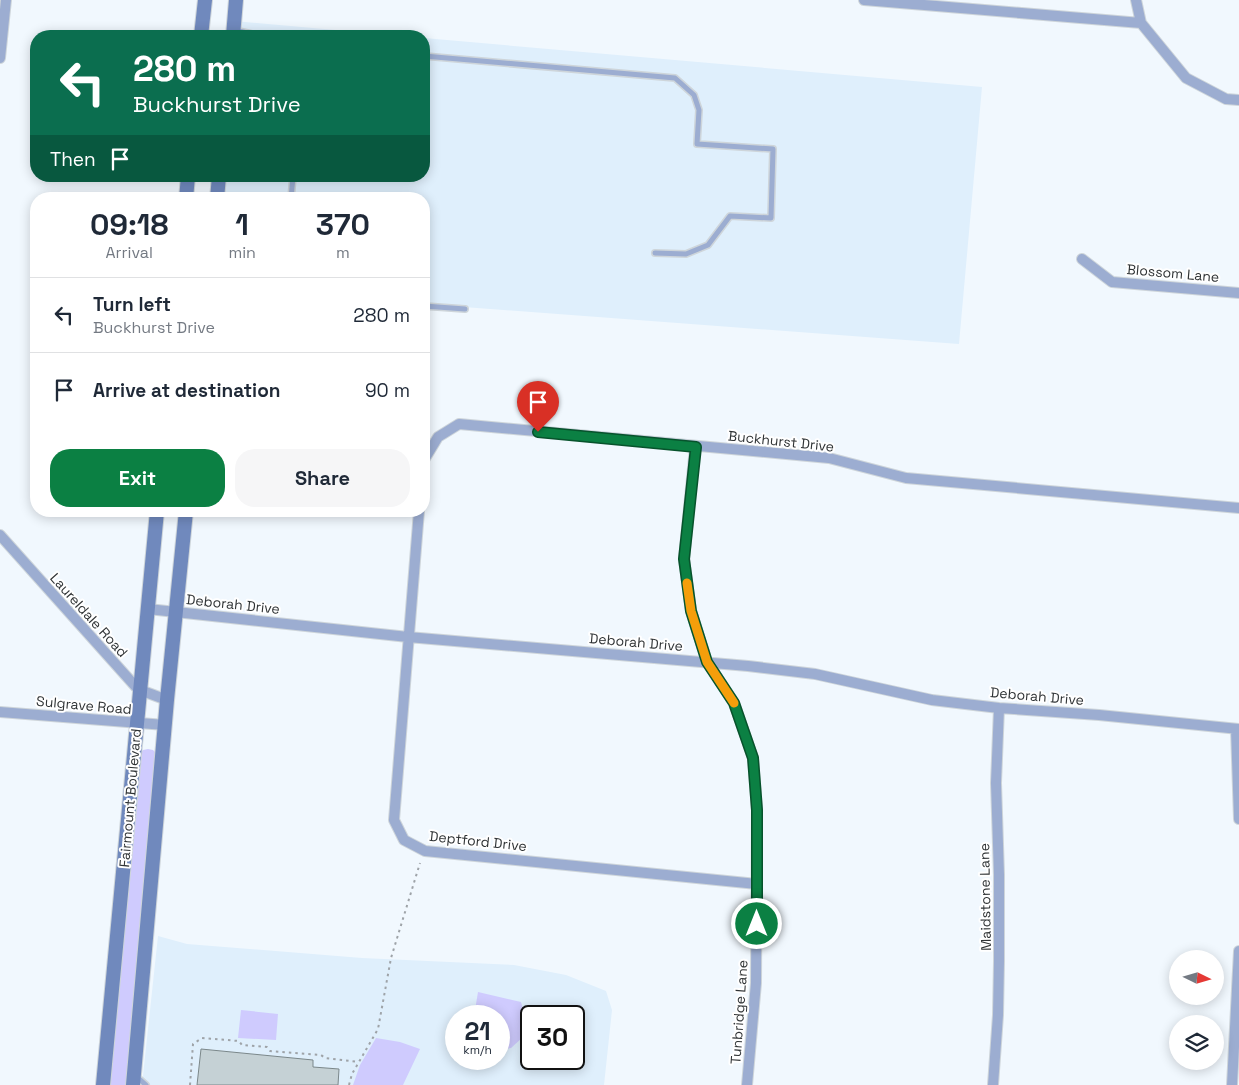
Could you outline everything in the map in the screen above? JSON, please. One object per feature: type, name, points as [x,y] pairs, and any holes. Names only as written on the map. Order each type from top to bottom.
[{"type":"main road","points":[[202,30],[205,0]]},
{"type":"main road","points":[[233,30],[236,0]]},
{"type":"main road","name":"Fairmount Boulevard","points":[[103,1085],[156,517]]},
{"type":"main road","name":"Fairmount Boulevard","points":[[133,1080],[185,517]]},
{"type":"street","points":[[0,58],[6,0]]},
{"type":"street","points":[[864,0],[1141,23]]},
{"type":"street","points":[[1136,0],[1141,23],[1186,78],[1226,99],[1239,100]]},
{"type":"street","name":"Blossom Lane","points":[[1082,259],[1112,282],[1239,293]]},
{"type":"street","name":"Buckhurst Drive","points":[[430,450],[438,436],[459,424],[829,458],[906,478],[1239,508]]},
{"type":"street","name":"Tunbridge Lane","points":[[696,447],[684,559],[691,611],[707,662],[734,703],[753,758],[757,810],[756,983],[747,1085]]},
{"type":"street","points":[[408,637],[418,517]]},
{"type":"street","name":"Laureldale Road","points":[[0,535],[117,667],[140,690],[167,700]]},
{"type":"street","name":"Deborah Drive","points":[[148,608],[408,637],[707,662],[815,674],[932,700],[998,708],[1099,715],[1237,729]]},
{"type":"street","name":"Deptford Drive","points":[[408,637],[394,820],[404,840],[425,851],[757,884]]},
{"type":"street","name":"Maidstone Lane","points":[[993,1085],[998,1015],[999,961],[996,783],[998,708]]},
{"type":"street","name":"Sulgrave Road","points":[[0,712],[165,724]]},
{"type":"street","points":[[1237,729],[1239,819]]},
{"type":"street","points":[[1232,1085],[1239,951]]},
{"type":"lane","points":[[430,57],[675,78],[694,95],[699,110],[697,144],[773,150],[771,218],[730,216],[708,245],[686,254],[655,253]]},
{"type":"lane","points":[[430,306],[465,309]]},
{"type":"lane","points":[[133,1080],[146,1085]]},
{"type":"path","points":[[350,1085],[352,1074],[378,1029],[391,958],[420,863]]},
{"type":"path","points":[[190,1085],[193,1044],[202,1038],[239,1041],[242,1045],[267,1047],[270,1050],[321,1055],[325,1058],[359,1062]]},
{"type":"shaded area","points":[[234,21],[335,30],[233,30]]},
{"type":"shaded area","points":[[430,39],[982,87],[959,344],[430,304],[430,192],[218,192],[218,182],[430,182]]},
{"type":"shaded area","points":[[143,750],[153,750],[157,754],[127,1085],[109,1085],[140,754]]},
{"type":"shaded area","points":[[158,936],[187,944],[362,958],[514,965],[566,975],[606,991],[612,1010],[604,1085],[142,1085]]},
{"type":"shaded area","points":[[478,992],[521,1002],[520,1040],[510,1048],[510,1005],[476,1005]]},
{"type":"shaded area","points":[[241,1010],[278,1014],[276,1040],[238,1038]]},
{"type":"shaded area","points":[[376,1038],[400,1042],[420,1049],[403,1085],[353,1085],[360,1065]]},
{"type":"building","points":[[201,1049],[313,1060],[313,1067],[339,1069],[338,1085],[197,1085]]},
{"type":"slow traffic","points":[[687,583],[691,611],[707,662],[734,703]]},
{"type":"route","points":[[538,432],[696,447],[684,559],[691,611],[707,662],[734,703],[753,758],[757,810],[757,924]]}]
